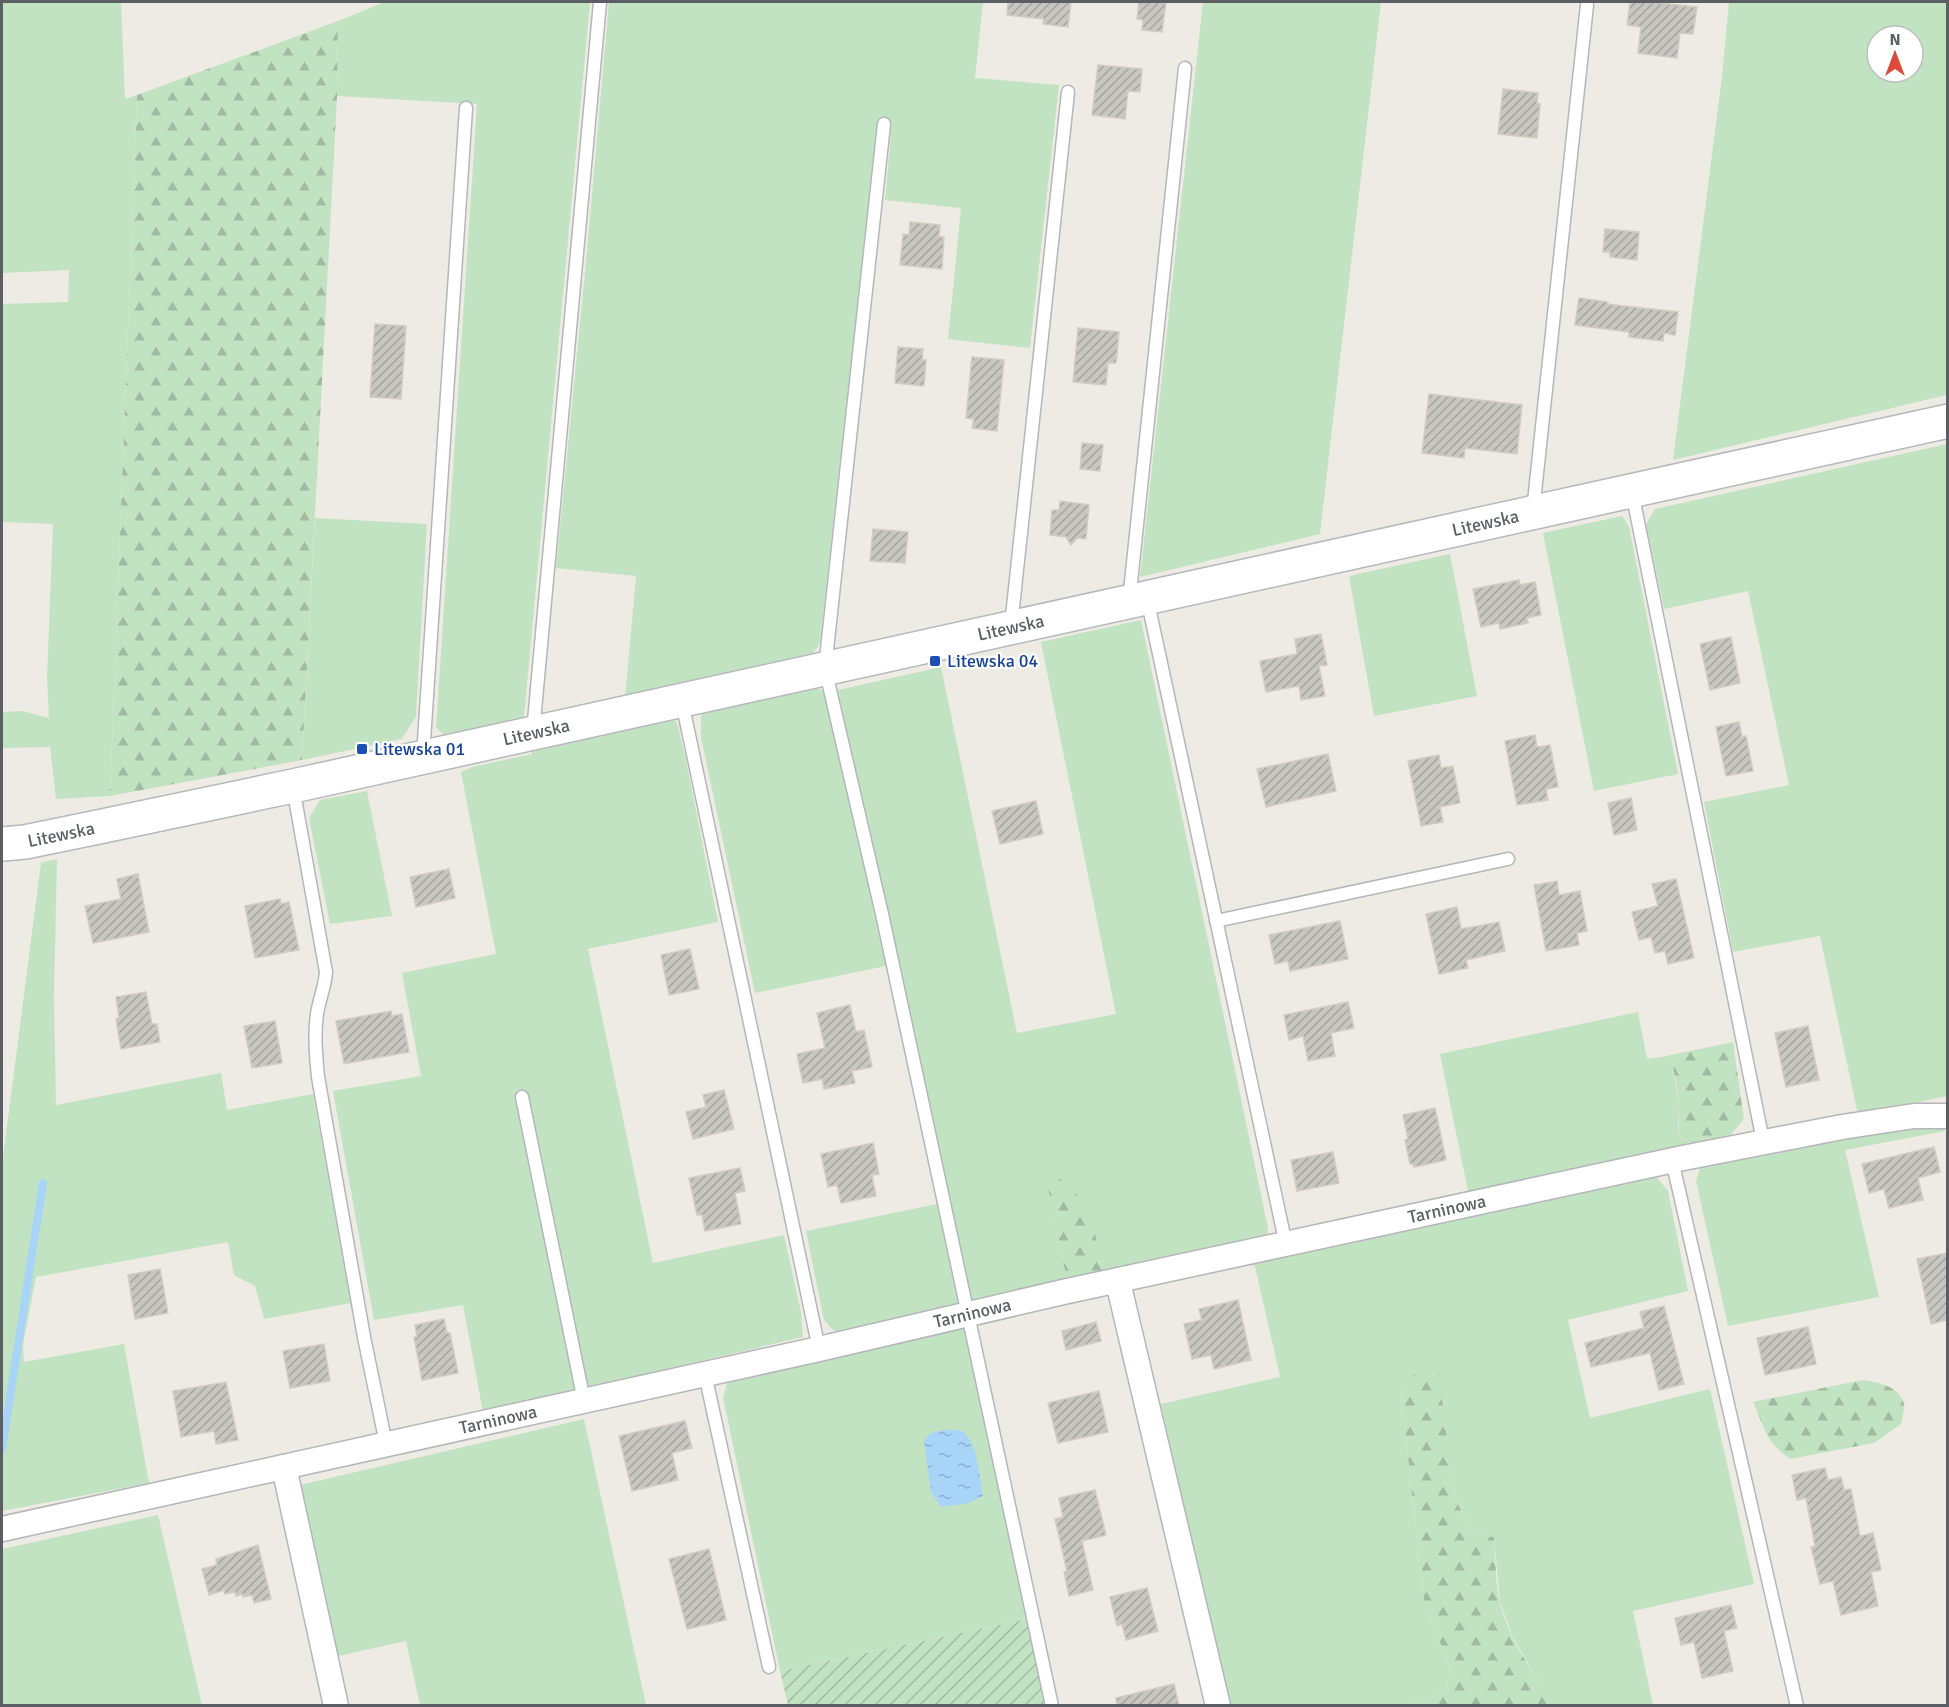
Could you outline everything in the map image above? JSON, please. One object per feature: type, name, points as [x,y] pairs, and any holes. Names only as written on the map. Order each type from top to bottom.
[{"type":"street","name":"Litewska","points":[[2,844],[25,842],[293,786],[1947,421]]},
{"type":"street","name":"Tarninowa","points":[[2,1529],[819,1349],[967,1314],[1763,1141],[1914,1116],[1947,1116]]},
{"type":"street","points":[[1118,1282],[1218,1706]]},
{"type":"street","points":[[284,1467],[336,1706]]},
{"type":"lane","points":[[533,732],[600,2]]},
{"type":"lane","points":[[1533,513],[1587,5]]},
{"type":"lane","points":[[1185,68],[1138,599],[1216,921],[1286,1245]]},
{"type":"lane","points":[[1011,627],[1068,92]]},
{"type":"lane","points":[[423,756],[466,108]]},
{"type":"lane","points":[[884,124],[825,668],[882,914],[1052,1706]]},
{"type":"lane","points":[[1632,491],[1763,1141]]},
{"type":"lane","points":[[682,699],[819,1349]]},
{"type":"lane","points":[[293,786],[326,972],[316,1022],[318,1077],[364,1337],[386,1444]]},
{"type":"lane","points":[[1216,921],[1508,859]]},
{"type":"lane","points":[[522,1097],[584,1401]]},
{"type":"lane","points":[[1672,1161],[1797,1706]]},
{"type":"lane","points":[[705,1374],[769,1667]]},
{"type":"green space","points":[[2,2],[121,2],[125,99],[137,95],[110,796],[56,799],[50,747],[2,748],[2,712],[22,711],[49,718],[47,678],[53,524],[2,522],[2,304],[68,302],[69,270],[2,273]]},
{"type":"green space","points":[[385,2],[590,2],[524,717],[493,727],[446,737],[436,728],[477,104],[337,96],[338,21]]},
{"type":"green space","points":[[609,2],[983,2],[975,78],[1059,85],[1030,348],[948,339],[961,208],[885,200],[891,135],[876,134],[820,643],[812,655],[625,698],[636,576],[556,568]]},
{"type":"green space","points":[[1203,2],[1381,2],[1320,534],[1140,577]]},
{"type":"green space","points":[[1729,2],[1947,2],[1947,395],[1673,460],[1722,76]]},
{"type":"green space","points":[[338,21],[337,96],[302,760],[110,796],[137,95]]},
{"type":"green space","points":[[1947,444],[1947,1096],[1858,1115],[1820,936],[1733,952],[1704,802],[1789,785],[1748,591],[1664,609],[1646,524],[1655,509]]},
{"type":"green space","points":[[1622,516],[1629,527],[1678,774],[1594,791],[1543,533]]},
{"type":"green space","points":[[315,518],[427,524],[416,716],[402,739],[302,760]]},
{"type":"green space","points":[[1450,554],[1477,696],[1374,716],[1349,576]]},
{"type":"green space","points":[[1141,620],[1268,1228],[1267,1239],[1103,1274],[1093,1228],[1045,1169],[1068,1285],[972,1306],[838,690],[941,667],[1017,1033],[1116,1014],[1041,642]]},
{"type":"green space","points":[[812,684],[825,693],[886,966],[755,993],[701,737],[701,716],[706,708]]},
{"type":"green space","points":[[670,716],[677,723],[686,760],[718,922],[588,949],[653,1263],[784,1235],[801,1312],[803,1337],[483,1412],[463,1305],[374,1320],[333,1091],[421,1076],[402,973],[496,954],[461,772],[472,767],[532,754],[532,746]]},
{"type":"green space","points":[[367,791],[392,916],[330,924],[309,818],[320,800]]},
{"type":"green space","points":[[57,859],[54,997],[56,1105],[221,1073],[227,1110],[313,1094],[351,1303],[264,1319],[255,1286],[234,1275],[228,1242],[36,1277],[23,1345],[24,1362],[124,1344],[149,1483],[2,1511],[2,1165],[41,863]]},
{"type":"green space","points":[[1638,1012],[1647,1059],[1661,1057],[1672,1062],[1678,1097],[1678,1127],[1681,1139],[1728,1138],[1469,1196],[1440,1054]]},
{"type":"green space","points":[[1733,1042],[1744,1119],[1728,1138],[1681,1139],[1678,1091],[1672,1062],[1661,1057]]},
{"type":"green space","points":[[1937,1124],[1945,1131],[1845,1150],[1879,1297],[1728,1326],[1696,1181],[1701,1164],[1842,1136]]},
{"type":"green space","points":[[1044,1168],[1070,1187],[1087,1208],[1096,1236],[1103,1274],[1068,1285]]},
{"type":"green space","points":[[1654,1174],[1668,1191],[1688,1291],[1568,1320],[1590,1418],[1710,1389],[1754,1584],[1633,1611],[1653,1705],[1563,1705],[1549,1695],[1512,1635],[1500,1602],[1494,1537],[1472,1533],[1454,1496],[1444,1423],[1400,1386],[1424,1602],[1449,1665],[1447,1690],[1412,1705],[1228,1705],[1161,1404],[1280,1377],[1255,1266],[1249,1262],[1389,1234]]},
{"type":"green space","points":[[937,1204],[959,1308],[845,1333],[833,1330],[824,1320],[806,1231]]},
{"type":"green space","points":[[955,1325],[964,1330],[1027,1619],[780,1671],[723,1397],[729,1378]]},
{"type":"green space","points":[[1432,1360],[1438,1367],[1454,1496],[1472,1533],[1494,1537],[1498,1595],[1509,1630],[1533,1673],[1563,1705],[1412,1705],[1447,1690],[1449,1665],[1424,1602],[1400,1386]]},
{"type":"green space","points":[[1863,1380],[1893,1389],[1902,1398],[1904,1404],[1901,1424],[1874,1443],[1790,1459],[1770,1440],[1753,1402]]},
{"type":"green space","points":[[584,1419],[646,1705],[420,1705],[406,1641],[334,1657],[331,1705],[300,1485]]},
{"type":"green space","points":[[158,1515],[202,1705],[2,1705],[2,1549]]},
{"type":"green space","points":[[1027,1619],[1045,1705],[788,1705],[780,1671]]},
{"type":"water","points":[[944,1430],[963,1432],[972,1443],[983,1496],[969,1503],[941,1507],[931,1492],[924,1440],[931,1433]]},
{"type":"building","points":[[1008,2],[1071,2],[1068,27],[1043,24],[1044,19],[1007,15]]},
{"type":"building","points":[[1139,2],[1166,2],[1162,32],[1142,30],[1143,20],[1137,19]]},
{"type":"building","points":[[1630,2],[1697,7],[1693,34],[1680,33],[1677,58],[1638,53],[1641,27],[1627,25]]},
{"type":"building","points":[[1098,65],[1142,69],[1140,92],[1128,91],[1125,119],[1092,115]]},
{"type":"building","points":[[1503,89],[1538,93],[1537,103],[1540,104],[1537,138],[1498,134]]},
{"type":"building","points":[[910,222],[940,225],[939,237],[944,237],[942,269],[900,265],[903,234],[909,235]]},
{"type":"building","points":[[1605,229],[1639,232],[1637,260],[1610,257],[1610,252],[1603,252]]},
{"type":"building","points":[[1579,298],[1608,302],[1607,304],[1678,312],[1675,335],[1664,333],[1663,341],[1629,337],[1629,332],[1575,325]]},
{"type":"building","points":[[375,324],[406,326],[401,399],[370,397]]},
{"type":"building","points":[[1078,328],[1119,332],[1116,363],[1108,363],[1106,385],[1073,382]]},
{"type":"building","points":[[898,347],[923,349],[922,360],[926,360],[924,386],[895,383]]},
{"type":"building","points":[[972,357],[1004,360],[997,431],[972,428],[974,419],[966,418]]},
{"type":"building","points":[[1429,394],[1522,405],[1517,454],[1465,448],[1464,458],[1422,453]]},
{"type":"building","points":[[1082,443],[1103,445],[1100,471],[1080,469]]},
{"type":"building","points":[[1060,501],[1089,505],[1086,539],[1077,538],[1071,545],[1066,537],[1050,535],[1052,510],[1059,510]]},
{"type":"building","points":[[873,529],[908,532],[905,563],[870,561]]},
{"type":"building","points":[[1519,580],[1520,585],[1535,582],[1541,615],[1527,618],[1528,623],[1500,629],[1499,623],[1481,627],[1473,589]]},
{"type":"building","points":[[1321,634],[1327,665],[1319,666],[1325,696],[1301,700],[1299,686],[1266,692],[1260,661],[1297,654],[1295,639]]},
{"type":"building","points":[[1731,637],[1740,683],[1710,690],[1700,644]]},
{"type":"building","points":[[1739,722],[1742,737],[1746,736],[1753,771],[1726,776],[1716,727]]},
{"type":"building","points":[[1535,735],[1537,747],[1550,745],[1558,787],[1546,789],[1548,800],[1517,805],[1505,741]]},
{"type":"building","points":[[1328,754],[1336,791],[1266,807],[1257,769]]},
{"type":"building","points":[[1439,755],[1441,768],[1453,766],[1460,803],[1440,807],[1443,822],[1421,826],[1408,761]]},
{"type":"building","points":[[1631,798],[1637,830],[1614,835],[1608,803]]},
{"type":"building","points":[[1036,801],[1043,834],[1000,844],[992,811]]},
{"type":"building","points":[[449,869],[455,898],[416,907],[410,877]]},
{"type":"building","points":[[138,874],[149,932],[93,943],[85,906],[121,899],[117,879]]},
{"type":"building","points":[[1676,879],[1694,958],[1668,964],[1665,951],[1655,953],[1651,937],[1639,940],[1632,912],[1658,906],[1652,884]]},
{"type":"building","points":[[1557,881],[1559,895],[1580,891],[1587,931],[1577,933],[1579,945],[1546,951],[1534,885]]},
{"type":"building","points":[[280,899],[281,904],[289,902],[299,950],[255,958],[245,906]]},
{"type":"building","points":[[1457,907],[1461,929],[1499,922],[1505,951],[1466,960],[1468,968],[1439,974],[1426,914]]},
{"type":"building","points":[[1340,921],[1348,959],[1290,971],[1288,961],[1275,964],[1269,935]]},
{"type":"building","points":[[690,949],[699,989],[669,995],[661,955]]},
{"type":"building","points":[[146,992],[152,1024],[157,1024],[160,1042],[121,1049],[116,1019],[119,1018],[116,997]]},
{"type":"building","points":[[1348,1002],[1354,1028],[1331,1033],[1335,1056],[1308,1061],[1303,1036],[1289,1040],[1284,1015]]},
{"type":"building","points":[[850,1005],[856,1032],[864,1030],[872,1067],[852,1071],[855,1083],[824,1089],[822,1079],[803,1083],[797,1054],[825,1048],[817,1013]]},
{"type":"building","points":[[391,1011],[392,1016],[402,1014],[409,1052],[344,1064],[336,1021]]},
{"type":"building","points":[[275,1021],[282,1063],[252,1068],[244,1026]]},
{"type":"building","points":[[1808,1026],[1819,1080],[1786,1087],[1775,1033]]},
{"type":"building","points":[[724,1090],[734,1129],[693,1139],[686,1112],[706,1107],[703,1095]]},
{"type":"building","points":[[1435,1108],[1446,1160],[1414,1167],[1410,1164],[1403,1115]]},
{"type":"building","points":[[873,1143],[879,1174],[872,1175],[876,1196],[841,1203],[837,1185],[828,1187],[821,1154]]},
{"type":"building","points":[[1934,1147],[1940,1172],[1918,1178],[1923,1200],[1889,1208],[1884,1189],[1869,1193],[1862,1164]]},
{"type":"building","points":[[1333,1152],[1339,1183],[1297,1191],[1291,1160]]},
{"type":"building","points":[[740,1168],[745,1191],[735,1193],[741,1224],[705,1231],[702,1215],[697,1215],[689,1178]]},
{"type":"building","points":[[1947,1253],[1947,1320],[1931,1324],[1917,1259]]},
{"type":"building","points":[[160,1269],[168,1313],[135,1319],[128,1275]]},
{"type":"building","points":[[1238,1300],[1251,1360],[1214,1369],[1211,1355],[1192,1359],[1184,1324],[1202,1320],[1199,1309]]},
{"type":"building","points":[[1664,1306],[1684,1384],[1659,1390],[1650,1353],[1591,1367],[1585,1343],[1644,1328],[1640,1312]]},
{"type":"building","points":[[444,1319],[447,1333],[450,1333],[458,1373],[422,1380],[414,1337],[417,1337],[415,1325]]},
{"type":"building","points":[[1096,1322],[1101,1341],[1066,1350],[1062,1331]]},
{"type":"building","points":[[1808,1327],[1816,1364],[1765,1375],[1757,1338]]},
{"type":"building","points":[[324,1344],[330,1381],[290,1388],[283,1351]]},
{"type":"building","points":[[226,1382],[238,1440],[216,1444],[214,1431],[181,1437],[173,1391]]},
{"type":"building","points":[[1099,1391],[1108,1432],[1058,1443],[1048,1403]]},
{"type":"building","points":[[685,1421],[692,1448],[672,1453],[678,1480],[632,1491],[619,1436]]},
{"type":"building","points":[[1825,1468],[1828,1480],[1841,1477],[1844,1490],[1851,1489],[1860,1536],[1873,1533],[1881,1570],[1871,1572],[1878,1606],[1841,1615],[1833,1581],[1820,1584],[1811,1547],[1815,1546],[1806,1498],[1797,1500],[1792,1475]]},
{"type":"building","points":[[1095,1490],[1106,1535],[1082,1541],[1093,1590],[1069,1596],[1064,1572],[1067,1571],[1055,1519],[1063,1517],[1059,1498]]},
{"type":"building","points":[[258,1545],[271,1599],[254,1603],[252,1595],[236,1596],[235,1592],[225,1594],[224,1590],[209,1595],[202,1569],[217,1565],[216,1559]]},
{"type":"building","points":[[709,1549],[726,1620],[687,1629],[669,1559]]},
{"type":"building","points":[[1147,1588],[1158,1631],[1126,1640],[1122,1624],[1117,1626],[1110,1597]]},
{"type":"building","points":[[1731,1605],[1737,1628],[1724,1631],[1733,1671],[1702,1678],[1694,1642],[1681,1645],[1675,1618]]},
{"type":"building","points":[[1174,1684],[1179,1706],[1117,1706],[1116,1698]]},
{"type":"waterway","points":[[2,1449],[43,1183]]},
{"type":"place","name":"Litewska 04","points":[[935,661]]},
{"type":"place","name":"Litewska 01","points":[[362,749]]}]
